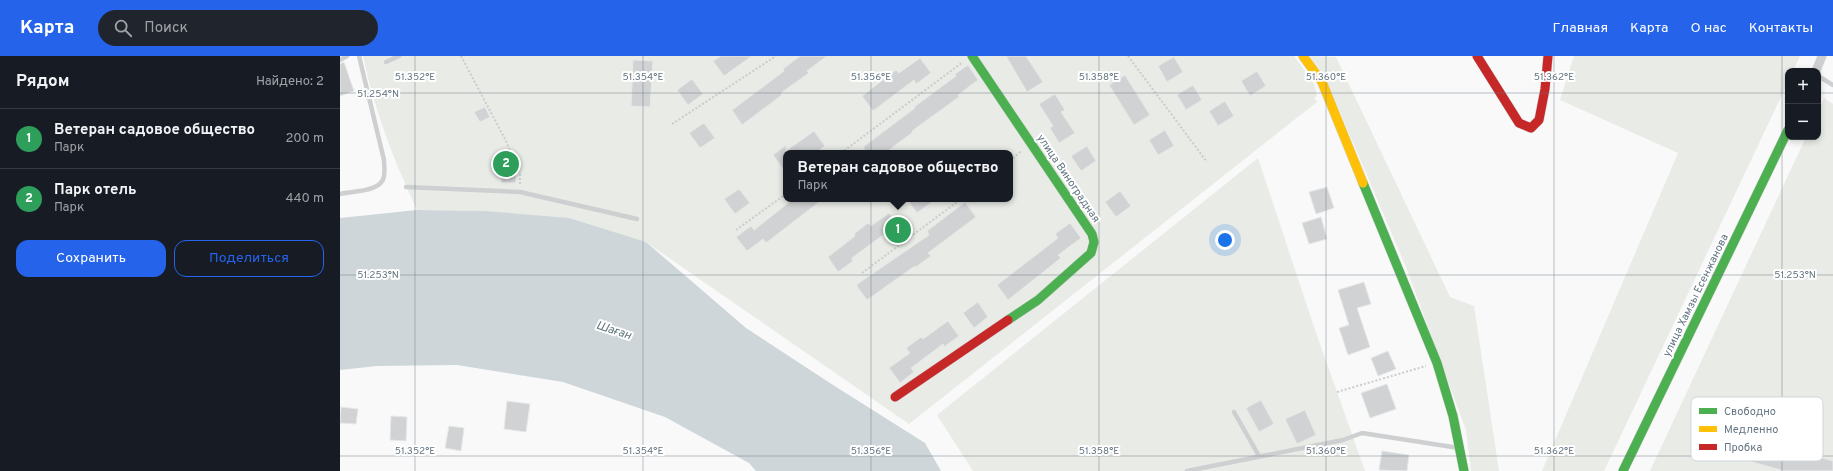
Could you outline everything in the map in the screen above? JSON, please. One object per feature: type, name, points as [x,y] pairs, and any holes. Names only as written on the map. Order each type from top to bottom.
[{"type":"street","points":[[1303,56],[1322,82],[1437,363],[1453,416],[1464,471]]},
{"type":"street","points":[[1477,56],[1519,123],[1531,128],[1539,120],[1545,89],[1548,56]]},
{"type":"street","points":[[1817,68],[1822,56]]},
{"type":"street","name":"улица Виноградная","points":[[895,397],[1038,300],[1091,253],[1094,242],[1092,234],[1031,143],[969,58]]},
{"type":"street","name":"улица Хамзы Есенжанова","points":[[1623,471],[1785,136]]},
{"type":"lane","points":[[340,60],[347,56]]},
{"type":"lane","points":[[340,194],[374,187],[381,183],[384,177],[384,160],[358,56]]},
{"type":"lane","points":[[386,62],[399,56]]},
{"type":"lane","points":[[1821,78],[1833,85]]},
{"type":"lane","points":[[406,187],[520,192],[637,218]]},
{"type":"lane","points":[[1234,412],[1259,456]]},
{"type":"lane","points":[[1187,471],[1343,440],[1362,433],[1460,448]]},
{"type":"path","points":[[461,56],[506,141],[520,174],[520,192]]},
{"type":"path","points":[[672,124],[776,56]]},
{"type":"path","points":[[1128,56],[1207,162]]},
{"type":"path","points":[[845,150],[969,58]]},
{"type":"path","points":[[1013,158],[1031,143]]},
{"type":"path","points":[[736,230],[783,196]]},
{"type":"path","points":[[862,273],[957,202]]},
{"type":"path","points":[[1337,392],[1437,363]]},
{"type":"shaded area","points":[[363,56],[1294,56],[1314,84],[1317,96],[1314,98],[1317,102],[909,424],[646,242],[485,211],[417,210],[400,173],[373,96]]},
{"type":"shaded area","points":[[1310,56],[1336,57],[1450,297],[1474,306],[1499,471],[1471,471],[1466,430],[1406,267],[1326,79]]},
{"type":"shaded area","points":[[1574,56],[1800,56],[1794,68],[1785,68],[1785,88],[1604,471],[1542,471],[1678,153],[1560,100]]},
{"type":"shaded area","points":[[1824,98],[1833,104],[1833,471],[1650,471],[1805,140],[1821,140],[1821,105]]},
{"type":"shaded area","points":[[1258,158],[1315,330],[1365,471],[973,471],[937,415]]},
{"type":"water","name":"Шаған","points":[[417,210],[485,211],[569,218],[646,242],[746,328],[925,443],[941,471],[756,471],[749,463],[665,417],[563,382],[457,365],[377,366],[340,370],[340,218]]},
{"type":"building","points":[[721,56],[752,56],[724,76],[713,61]]},
{"type":"building","points":[[800,56],[827,56],[807,71],[809,73],[781,93],[782,95],[742,125],[732,110],[784,71],[783,69]]},
{"type":"building","points":[[1006,56],[1026,56],[1043,82],[1027,92]]},
{"type":"building","points":[[1174,57],[1183,72],[1167,82],[1158,66]]},
{"type":"building","points":[[920,58],[931,73],[916,84],[914,80],[873,111],[862,96],[896,70],[899,73]]},
{"type":"building","points":[[633,60],[653,61],[650,107],[631,106]]},
{"type":"building","points":[[344,62],[354,91],[340,96],[340,64]]},
{"type":"building","points":[[968,65],[978,80],[958,95],[959,97],[912,131],[913,132],[889,150],[865,150],[863,147],[956,76],[955,74]]},
{"type":"building","points":[[1257,71],[1266,86],[1250,96],[1241,81]]},
{"type":"building","points":[[1125,75],[1150,115],[1134,125],[1109,85]]},
{"type":"building","points":[[692,79],[703,94],[688,105],[677,90]]},
{"type":"building","points":[[1193,85],[1202,100],[1186,110],[1177,95]]},
{"type":"building","points":[[1055,94],[1065,110],[1061,112],[1075,133],[1059,143],[1050,128],[1053,126],[1039,104]]},
{"type":"building","points":[[1225,101],[1234,116],[1218,126],[1209,111]]},
{"type":"building","points":[[485,107],[490,117],[480,122],[474,112]]},
{"type":"building","points":[[704,123],[715,138],[700,148],[689,133]]},
{"type":"building","points":[[1165,130],[1174,146],[1158,155],[1149,140]]},
{"type":"building","points":[[814,131],[825,146],[819,150],[787,150]]},
{"type":"building","points":[[786,145],[786,150],[783,150],[783,169],[773,155]]},
{"type":"building","points":[[1087,146],[1096,161],[1081,171],[1071,156]]},
{"type":"building","points":[[501,174],[516,174],[516,183],[501,183]]},
{"type":"building","points":[[1327,187],[1334,208],[1316,214],[1309,192]]},
{"type":"building","points":[[739,189],[750,203],[735,214],[724,199]]},
{"type":"building","points":[[1120,191],[1131,206],[1116,217],[1105,202]]},
{"type":"building","points":[[789,202],[819,202],[766,243],[763,239],[747,251],[736,237],[751,226],[754,230]]},
{"type":"building","points":[[909,202],[932,202],[917,213]]},
{"type":"building","points":[[965,202],[976,217],[928,253],[931,256],[867,300],[856,285],[929,235],[927,231]]},
{"type":"building","points":[[889,213],[900,228],[886,239],[883,235],[852,258],[853,261],[838,272],[828,257],[855,236],[854,234],[868,223],[871,226]]},
{"type":"building","points":[[1321,217],[1327,239],[1309,244],[1302,223]]},
{"type":"building","points":[[1070,223],[1081,238],[1058,255],[1061,258],[1008,300],[997,285],[1058,238],[1055,234]]},
{"type":"building","points":[[1364,282],[1371,304],[1357,308],[1370,347],[1348,355],[1339,328],[1349,325],[1338,290]]},
{"type":"building","points":[[978,302],[988,317],[974,328],[963,313]]},
{"type":"building","points":[[948,321],[959,336],[944,347],[943,344],[911,368],[914,372],[900,383],[889,368],[910,353],[906,348],[921,337],[923,339]]},
{"type":"building","points":[[1388,351],[1396,369],[1378,376],[1371,358]]},
{"type":"building","points":[[1387,384],[1396,409],[1370,418],[1361,393]]},
{"type":"building","points":[[1261,400],[1274,424],[1259,432],[1246,408]]},
{"type":"building","points":[[507,401],[530,404],[526,432],[504,429]]},
{"type":"building","points":[[341,407],[358,409],[356,424],[340,423]]},
{"type":"building","points":[[1305,410],[1316,435],[1297,444],[1285,419]]},
{"type":"building","points":[[391,416],[407,417],[406,441],[390,440]]},
{"type":"building","points":[[449,426],[464,428],[461,451],[445,448]]},
{"type":"building","points":[[1382,451],[1409,455],[1407,471],[1379,470]]},
{"type":"building","points":[[1823,458],[1833,461],[1833,471],[1784,471],[1749,461],[1823,461]]},
{"type":"traffic: fast","points":[[972,56],[1092,234],[1094,242],[1091,253],[1038,300],[1008,320]]},
{"type":"traffic: fast","points":[[1623,471],[1785,136]]},
{"type":"traffic: fast","points":[[1363,183],[1437,363],[1453,416],[1464,471]]},
{"type":"traffic: slow","points":[[1303,56],[1322,82],[1363,183]]},
{"type":"traffic: jam","points":[[1477,56],[1519,123],[1531,128],[1539,120],[1545,89],[1548,56]]},
{"type":"traffic: jam","points":[[895,397],[1008,320]]},
{"type":"place","name":"Парк отель","points":[[506,164]]},
{"type":"place","name":"Ветеран садовое общество","points":[[898,230]]}]
